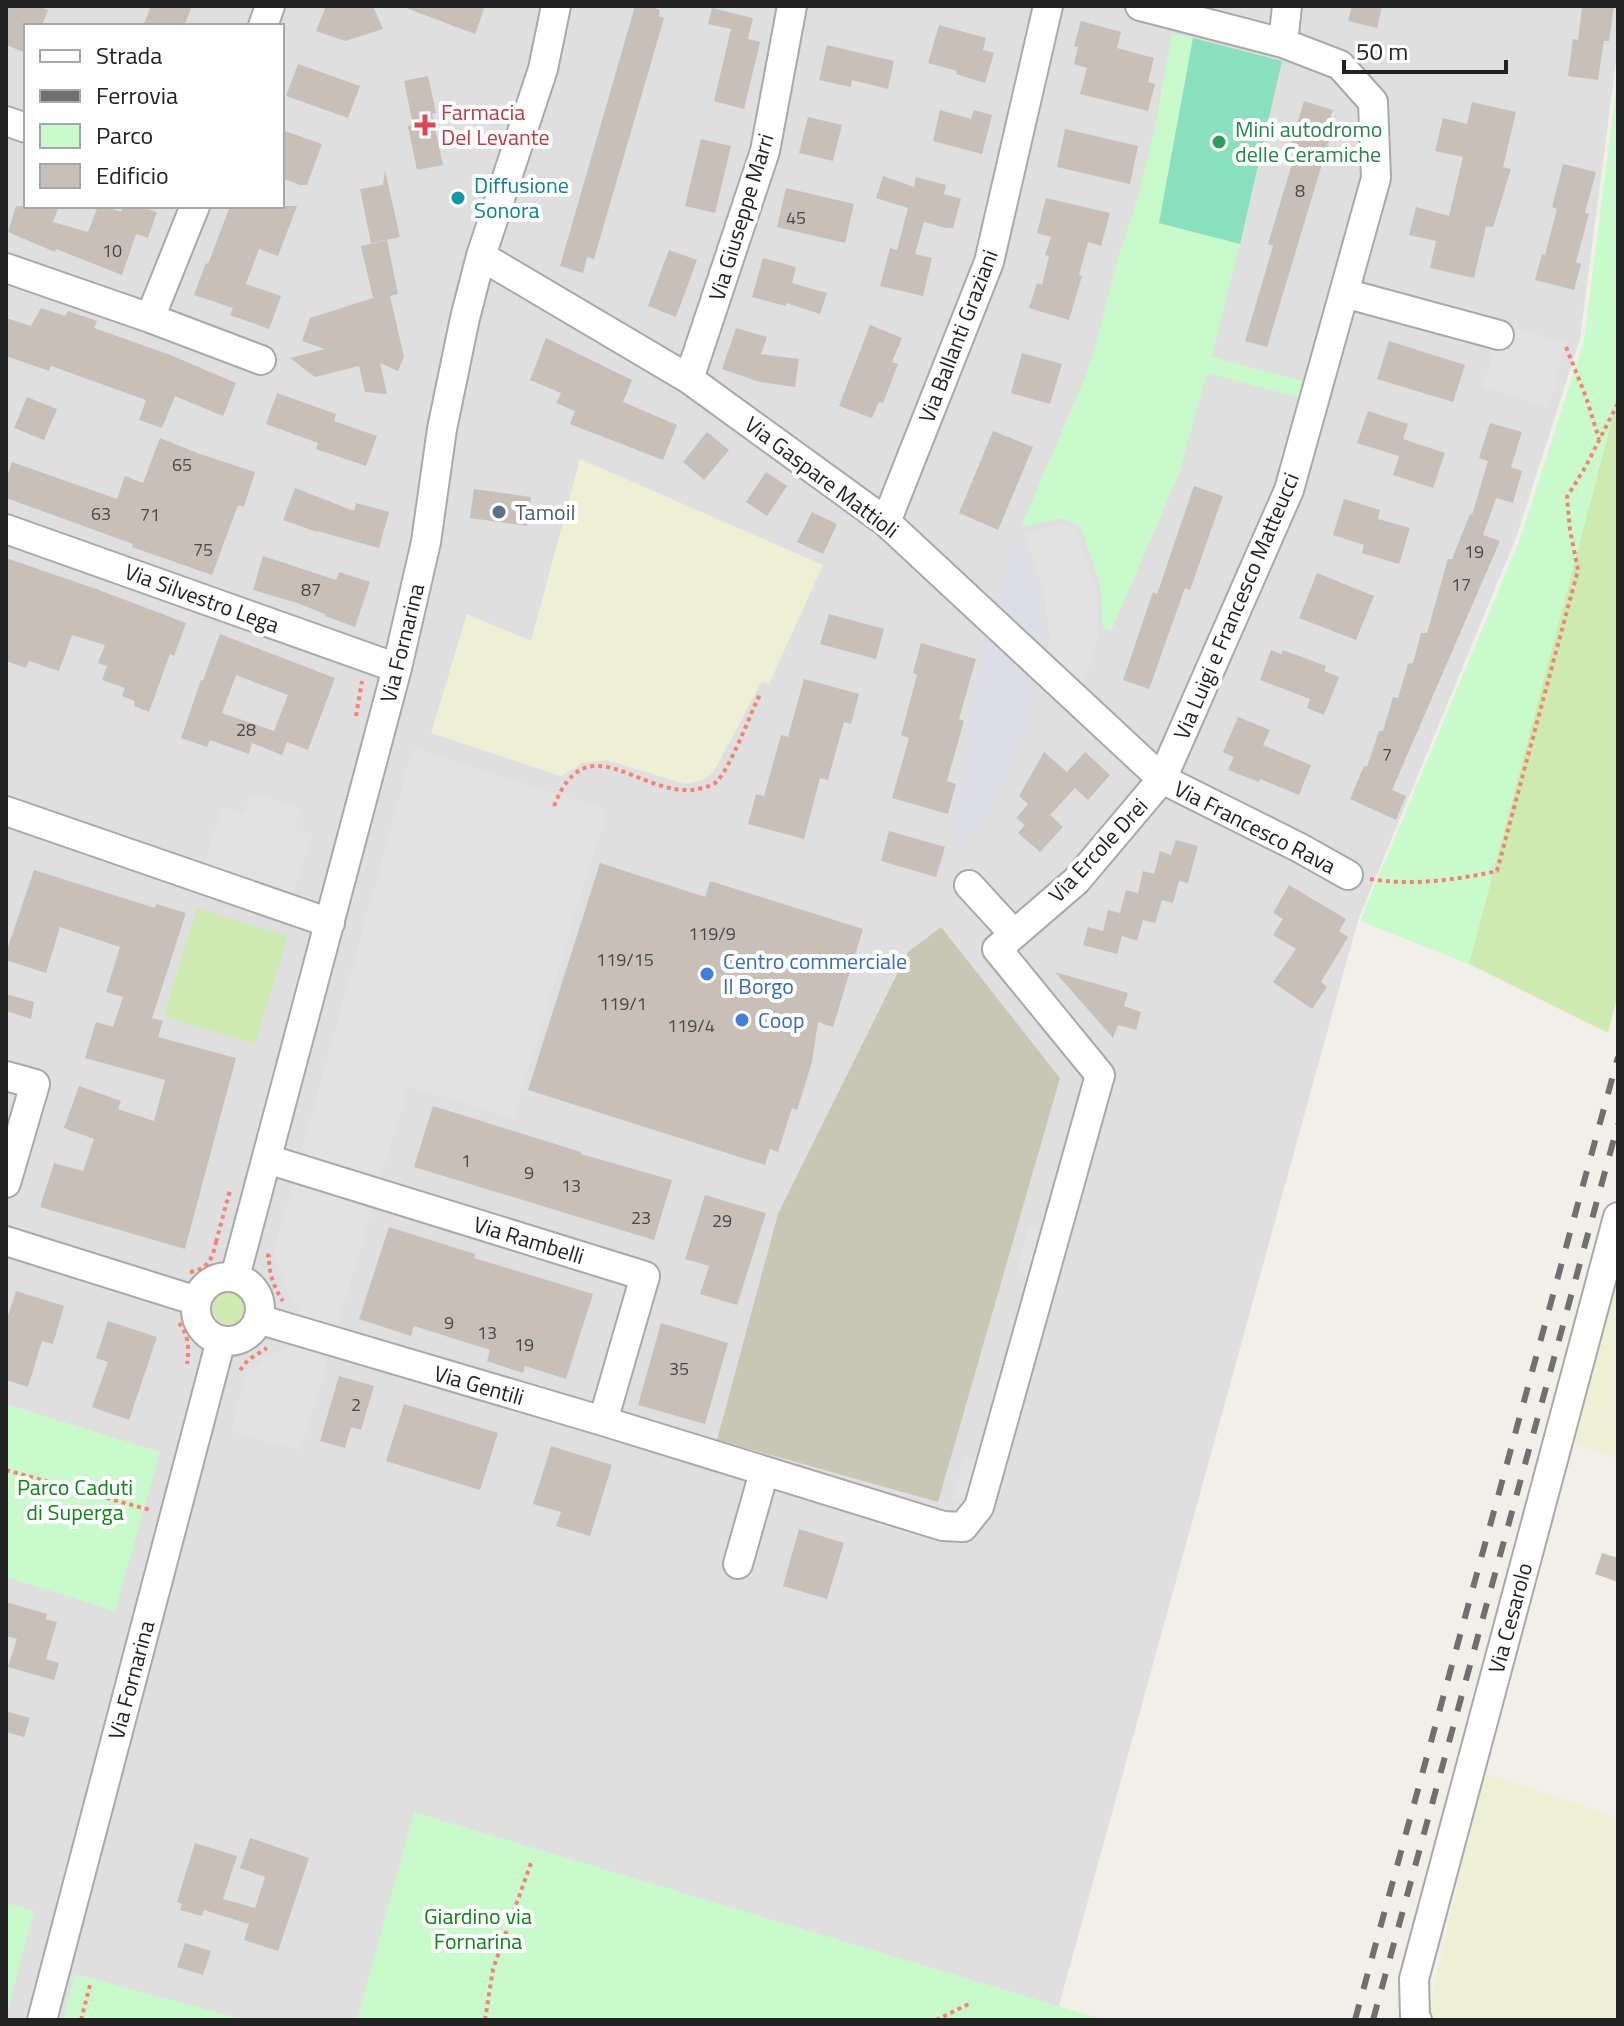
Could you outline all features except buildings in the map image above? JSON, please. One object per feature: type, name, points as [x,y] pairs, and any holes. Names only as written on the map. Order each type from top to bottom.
[{"type":"street","name":"Via Fornarina","points":[[235,1277],[397,668],[426,542],[448,401],[465,318],[481,256],[543,69],[556,6]]},
{"type":"street","name":"Via Giuseppe Marri","points":[[689,379],[765,151],[792,6]]},
{"type":"street","name":"Via Ballanti Graziani","points":[[886,522],[989,262],[1048,6]]},
{"type":"street","name":"Via Luigi e Francesco Matteucci","points":[[1140,6],[1283,43],[1340,65],[1373,102],[1376,178],[1289,490],[1162,779]]},
{"type":"street","points":[[1283,43],[1287,6]]},
{"type":"street","points":[[150,318],[194,208]]},
{"type":"street","name":"Via Gaspare Mattioli","points":[[481,256],[689,379],[886,522],[1162,779]]},
{"type":"street","points":[[6,268],[261,360]]},
{"type":"street","points":[[1344,293],[1499,335]]},
{"type":"street","name":"Via Silvestro Lega","points":[[6,529],[397,668]]},
{"type":"street","name":"Via Francesco Rava","points":[[1162,779],[1348,875]]},
{"type":"street","name":"Via Ercole Drei","points":[[1005,942],[1076,881],[1162,779]]},
{"type":"street","points":[[6,811],[330,923]]},
{"type":"street","points":[[969,885],[1005,942]]},
{"type":"street","name":"Via Gentili","points":[[258,1319],[943,1526],[963,1527],[979,1507],[1100,1075],[1005,942]]},
{"type":"street","points":[[6,1076],[35,1084],[6,1183]]},
{"type":"street","name":"Via Rambelli","points":[[267,1159],[645,1276],[603,1421]]},
{"type":"street","name":"Via Cesarolo","points":[[1417,2020],[1414,1979],[1618,1217]]},
{"type":"street","points":[[6,1241],[188,1298],[198,1321],[211,1336],[221,1340],[230,1341],[247,1334],[258,1319],[260,1308],[253,1288],[235,1277],[225,1276],[207,1284],[188,1298]]},
{"type":"street","name":"Via Fornarina","points":[[42,2020],[221,1340]]},
{"type":"street","points":[[738,1564],[764,1472]]},
{"type":"path","points":[[1566,347],[1599,440]]},
{"type":"path","points":[[1348,875],[1394,883],[1450,881],[1497,871],[1578,570],[1567,497],[1618,403]]},
{"type":"path","points":[[554,806],[561,787],[572,775],[591,766],[607,766],[673,790],[698,789],[714,784],[724,772],[760,694]]},
{"type":"path","points":[[216,1242],[269,1256],[279,1295],[291,1310],[280,1343],[248,1360],[236,1375],[188,1363],[186,1333],[174,1319],[188,1298],[186,1271],[194,1272],[210,1262],[216,1242]]},
{"type":"path","points":[[6,1470],[173,1517]]},
{"type":"path","points":[[485,2020],[493,1969],[531,1863]]},
{"type":"path","points":[[81,2020],[90,1985]]},
{"type":"path","points":[[936,2020],[969,2004]]},
{"type":"shaded area","points":[[6,6],[1618,6],[1618,46],[1580,339],[1516,538],[1358,920],[1055,2020],[6,2020]]},
{"type":"shaded area","points":[[1502,324],[1567,343],[1548,407],[1483,387]]},
{"type":"shaded area","points":[[580,459],[823,565],[769,684],[762,681],[713,773],[703,780],[685,784],[607,760],[583,763],[561,776],[431,733],[467,614],[531,641]]},
{"type":"shaded area","points":[[1063,524],[1076,529],[1095,587],[1099,633],[1084,685],[1047,653],[1050,635],[1042,582],[1025,532]]},
{"type":"shaded area","points":[[1019,531],[1037,583],[1043,635],[1035,700],[1014,759],[989,809],[953,847],[986,617]]},
{"type":"shaded area","points":[[413,748],[607,810],[513,1119],[408,1086],[301,1450],[231,1432],[247,1373],[269,1355],[290,1347],[300,1312],[288,1292],[274,1251]]},
{"type":"shaded area","points":[[251,793],[301,809],[294,829],[312,835],[293,893],[204,864],[222,806],[244,813]]},
{"type":"shaded area","points":[[941,927],[1060,1078],[938,1502],[717,1440],[778,1214],[908,952]]},
{"type":"shaded area","points":[[1028,1227],[1043,1231],[1031,1276],[1017,1272]]},
{"type":"shaded area","points":[[1618,1266],[1618,1458],[1572,1443]]},
{"type":"shaded area","points":[[964,1456],[978,1460],[967,1505],[952,1501]]},
{"type":"shaded area","points":[[1483,1773],[1618,1818],[1618,2020],[1433,2020],[1429,2009]]},
{"type":"green space","points":[[1172,34],[1193,38],[1159,223],[1240,244],[1212,357],[1306,382],[1301,398],[1207,373],[1179,474],[1111,631],[1103,627],[1100,584],[1081,528],[1063,518],[1021,527],[1086,375],[1096,343],[1154,132]]},
{"type":"green space","name":"Mini autodromo delle Ceramiche","points":[[1193,38],[1282,61],[1240,244],[1159,223]]},
{"type":"green space","points":[[1618,73],[1618,396],[1469,964],[1360,921],[1520,539],[1584,340]]},
{"type":"green space","points":[[1618,396],[1618,994],[1608,1033],[1469,964]]},
{"type":"green space","points":[[197,908],[288,936],[255,1044],[164,1016]]},
{"type":"green space","points":[[229,1292],[241,1296],[245,1308],[241,1320],[229,1324],[217,1320],[213,1308],[217,1296]]},
{"type":"green space","name":"Parco Caduti di Superga","points":[[6,1404],[160,1452],[115,1611],[6,1577]]},
{"type":"green space","name":"Giardino via Fornarina","points":[[414,1812],[1105,2020],[357,2020]]},
{"type":"green space","points":[[6,1903],[34,1911],[6,2018]]},
{"type":"green space","points":[[75,1974],[245,2020],[63,2020]]},
{"type":"railway","points":[[1355,2020],[1618,1057]]},
{"type":"railway","points":[[1373,2020],[1618,1124]]},
{"type":"place","name":"Farmacia Del Levante","points":[[425,125]]},
{"type":"place","name":"Mini autodromo delle Ceramiche","points":[[1219,142]]},
{"type":"place","name":"Diffusione Sonora","points":[[458,198]]},
{"type":"place","name":"Tamoil","points":[[499,512]]},
{"type":"place","name":"Centro commerciale Il Borgo","points":[[707,974]]},
{"type":"place","name":"Coop","points":[[742,1020]]}]
